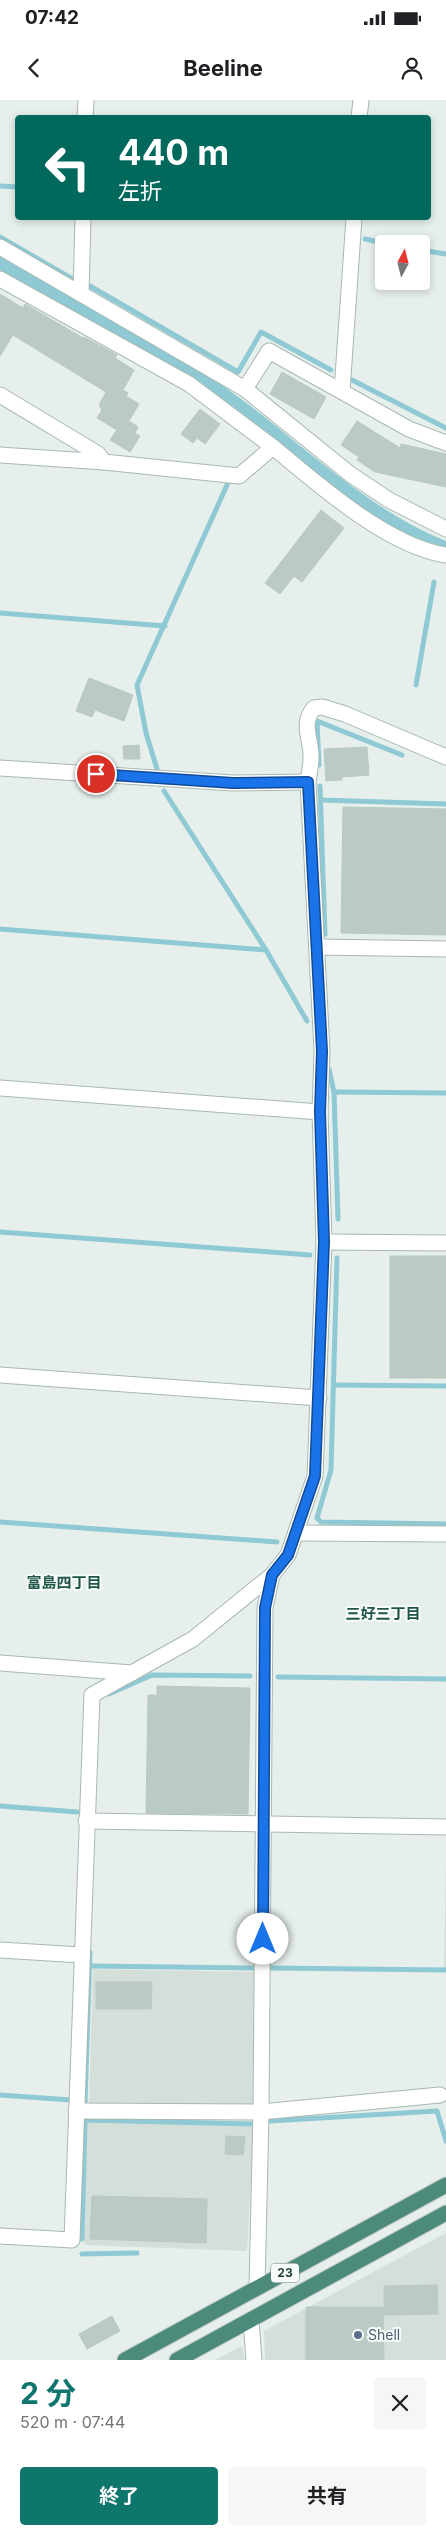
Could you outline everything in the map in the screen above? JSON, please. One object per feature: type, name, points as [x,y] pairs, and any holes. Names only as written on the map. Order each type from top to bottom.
[{"type":"highway","name":"23","points":[[124,2360],[446,2185]]},
{"type":"highway","name":"23","points":[[177,2360],[446,2214]]},
{"type":"street","points":[[85,115],[86,100]]},
{"type":"street","points":[[358,115],[361,100]]},
{"type":"street","points":[[81,294],[83,220]]},
{"type":"street","points":[[342,391],[354,220]]},
{"type":"street","points":[[0,247],[245,389],[350,474],[389,500],[446,529]]},
{"type":"street","points":[[0,279],[189,384],[273,447],[330,495],[390,534],[434,553],[446,556]]},
{"type":"street","points":[[245,389],[269,351],[408,429],[446,443]]},
{"type":"street","points":[[0,395],[98,454],[104,462]]},
{"type":"street","points":[[0,455],[104,462],[239,476],[273,447]]},
{"type":"street","points":[[0,2236],[72,2240],[92,1695],[193,1639],[272,1575],[288,1555],[315,1476],[324,1242],[320,1112],[322,1051],[308,782],[312,756],[307,728],[308,714],[314,708],[322,707],[345,714],[389,735],[446,757]]},
{"type":"street","points":[[0,768],[233,783],[308,782]]},
{"type":"street","points":[[318,947],[446,949]]},
{"type":"street","points":[[0,1088],[320,1112]]},
{"type":"street","points":[[324,1242],[446,1242]]},
{"type":"street","points":[[0,1375],[319,1398]]},
{"type":"street","points":[[296,1533],[446,1534]]},
{"type":"street","points":[[257,2288],[261,2112],[265,1608],[272,1575]]},
{"type":"street","points":[[0,1663],[132,1674]]},
{"type":"street","points":[[86,1820],[446,1827]]},
{"type":"street","points":[[0,1950],[81,1955]]},
{"type":"street","points":[[76,2111],[261,2112],[440,2095]]},
{"type":"street","points":[[251,2320],[254,2360]]},
{"type":"shaded area","points":[[446,1858],[446,1970],[444,1970]]},
{"type":"shaded area","points":[[93,1969],[255,1972],[254,2108],[89,2106]]},
{"type":"shaded area","points":[[87,2121],[254,2125],[247,2251],[84,2245]]},
{"type":"shaded area","points":[[446,2233],[446,2360],[265,2360],[264,2331]]},
{"type":"shaded area","points":[[242,2346],[245,2360],[215,2360]]},
{"type":"water","points":[[0,256],[145,337],[202,372],[229,390],[333,472],[387,511],[446,541],[446,548],[399,531],[371,515],[330,485],[250,420],[202,386],[116,335],[0,271]]},
{"type":"building","points":[[0,294],[23,308],[25,304],[83,338],[117,355],[115,358],[134,370],[123,390],[128,393],[126,396],[139,404],[129,421],[138,427],[135,433],[140,436],[130,452],[110,440],[117,430],[97,418],[102,410],[99,405],[106,392],[13,335],[0,356]]},
{"type":"building","points":[[282,372],[326,397],[314,419],[270,394]]},
{"type":"building","points":[[200,409],[220,424],[205,444],[197,438],[193,443],[181,434]]},
{"type":"building","points":[[357,421],[400,448],[401,444],[446,454],[446,487],[375,472],[357,460],[359,457],[341,445]]},
{"type":"building","points":[[321,510],[344,528],[302,582],[294,576],[280,594],[265,583]]},
{"type":"building","points":[[89,678],[133,695],[124,721],[95,710],[92,717],[76,711]]},
{"type":"building","points":[[139,745],[140,759],[124,759],[123,746]]},
{"type":"building","points":[[367,747],[369,775],[342,777],[342,780],[326,781],[324,749]]},
{"type":"building","points":[[343,807],[446,809],[446,935],[341,933]]},
{"type":"building","points":[[390,1256],[446,1256],[446,1378],[390,1378]]},
{"type":"building","points":[[157,1686],[250,1688],[248,1814],[146,1813],[148,1695],[157,1695]]},
{"type":"building","points":[[96,1982],[152,1982],[151,2009],[96,2009]]},
{"type":"building","points":[[226,2136],[245,2137],[243,2155],[225,2154]]},
{"type":"building","points":[[92,2196],[207,2199],[206,2243],[90,2239]]},
{"type":"building","points":[[437,2285],[438,2314],[384,2315],[384,2286]]},
{"type":"building","points":[[306,2307],[383,2307],[384,2360],[306,2360]]},
{"type":"building","points":[[112,2316],[120,2331],[87,2349],[79,2334]]},
{"type":"waterway","points":[[0,186],[15,187]]},
{"type":"waterway","points":[[0,237],[76,281]]},
{"type":"waterway","points":[[365,239],[375,241]]},
{"type":"waterway","points":[[430,251],[446,254]]},
{"type":"waterway","points":[[90,286],[238,372],[261,332],[331,370]]},
{"type":"waterway","points":[[352,380],[446,428]]},
{"type":"waterway","points":[[157,769],[146,733],[137,685],[227,485]]},
{"type":"waterway","points":[[416,685],[434,582]]},
{"type":"waterway","points":[[0,613],[165,626]]},
{"type":"waterway","points":[[319,765],[317,721],[402,755]]},
{"type":"waterway","points":[[320,786],[325,934]]},
{"type":"waterway","points":[[164,791],[266,950],[307,1021]]},
{"type":"waterway","points":[[321,800],[446,804]]},
{"type":"waterway","points":[[0,929],[266,950]]},
{"type":"waterway","points":[[329,1069],[334,1092],[338,1219]]},
{"type":"waterway","points":[[334,1092],[446,1093]]},
{"type":"waterway","points":[[0,1232],[310,1255]]},
{"type":"waterway","points":[[337,1258],[331,1470],[317,1518],[321,1522],[446,1524]]},
{"type":"waterway","points":[[334,1385],[446,1386]]},
{"type":"waterway","points":[[0,1522],[277,1542]]},
{"type":"waterway","points":[[109,1694],[152,1675],[250,1676]]},
{"type":"waterway","points":[[278,1677],[446,1679]]},
{"type":"waterway","points":[[0,1806],[77,1812]]},
{"type":"waterway","points":[[85,2103],[90,1952]]},
{"type":"waterway","points":[[90,1966],[254,1968]]},
{"type":"waterway","points":[[271,1968],[446,1970]]},
{"type":"waterway","points":[[0,2095],[71,2100]]},
{"type":"waterway","points":[[270,2121],[437,2111],[446,2141]]},
{"type":"waterway","points":[[82,2239],[85,2120],[252,2124]]},
{"type":"waterway","points":[[82,2254],[137,2253]]},
{"type":"place","name":"Shell","points":[[358,2335]]},
{"type":"district","name":"富島四丁目","points":[[64,1583]]},
{"type":"district","name":"三好三丁目","points":[[383,1614]]},
{"type":"route","points":[[96,774],[233,783],[308,782],[322,1051],[320,1112],[324,1242],[319,1398],[315,1476],[288,1555],[272,1575],[265,1608],[263,1939]]}]
